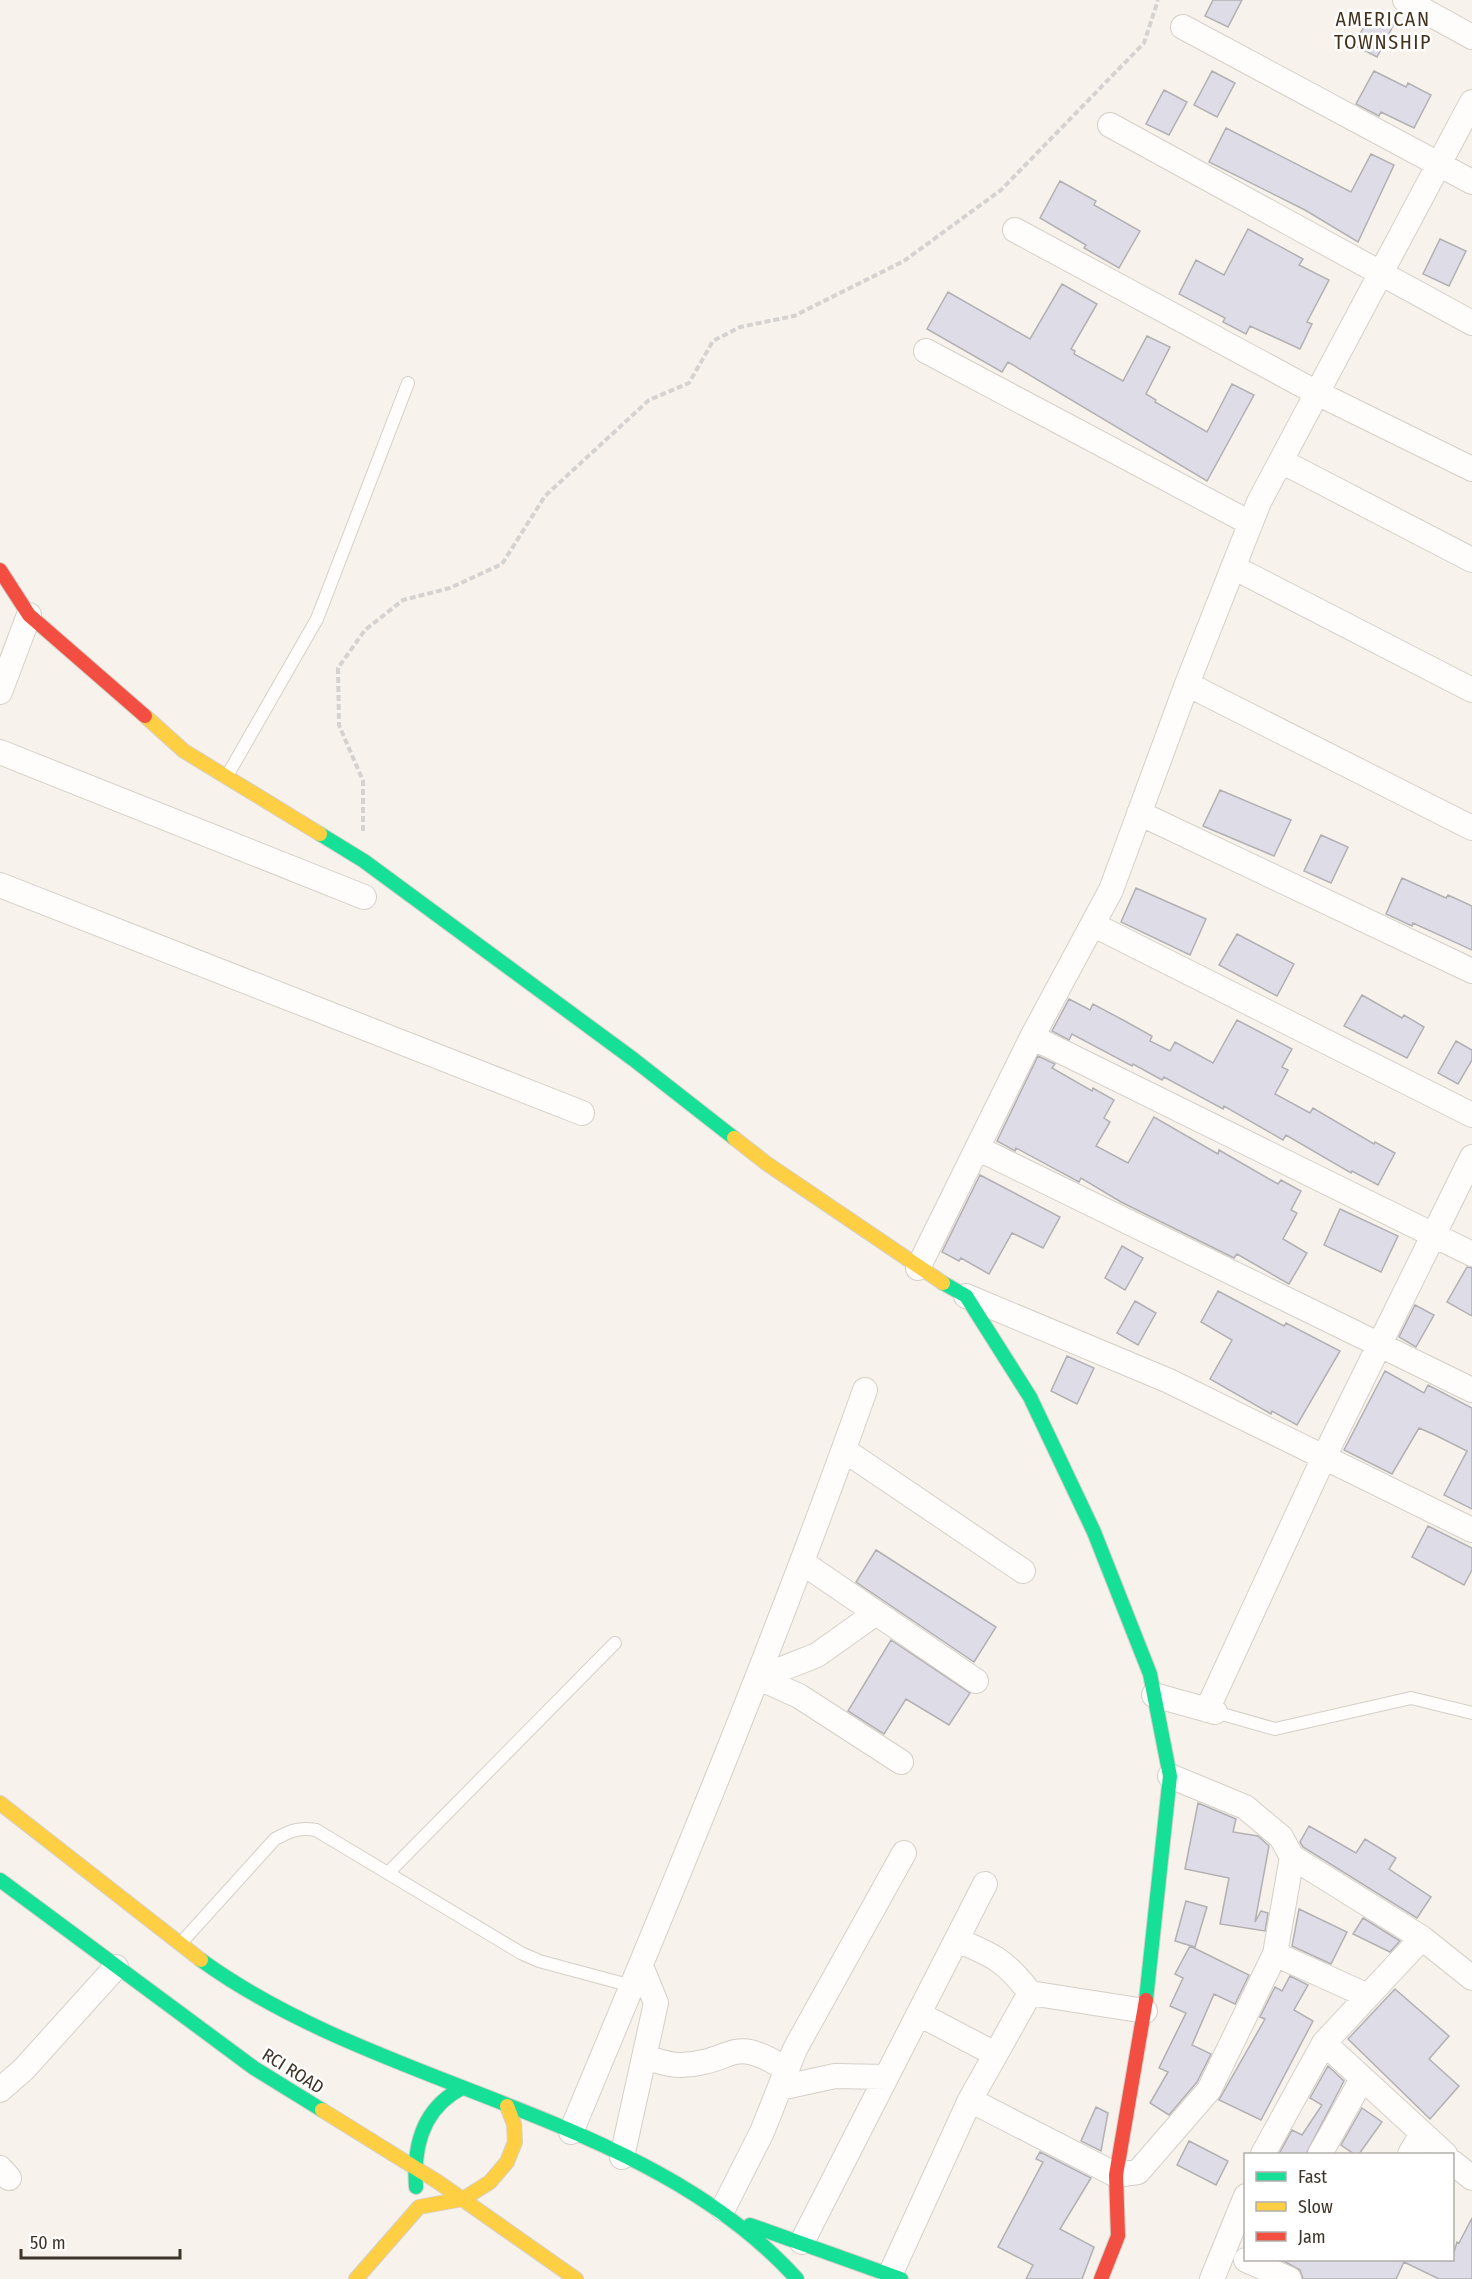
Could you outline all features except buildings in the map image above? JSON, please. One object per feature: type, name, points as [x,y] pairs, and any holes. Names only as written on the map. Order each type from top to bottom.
[{"type":"street","points":[[1405,0],[1472,37]]},
{"type":"street","points":[[1183,27],[1472,182]]},
{"type":"street","points":[[918,1268],[1032,1037],[1111,890],[1187,684],[1250,523],[1472,102]]},
{"type":"street","points":[[1110,125],[1472,323]]},
{"type":"street","points":[[1015,230],[1317,393],[1472,469]]},
{"type":"street","points":[[926,351],[1250,523]]},
{"type":"street","points":[[1281,461],[1472,560]]},
{"type":"street","points":[[1233,567],[1472,690]]},
{"type":"street","points":[[0,570],[29,615],[184,751],[364,861],[633,1059],[766,1163],[918,1268],[966,1296],[1169,1382],[1472,1530]]},
{"type":"street","points":[[0,692],[6,657],[29,615]]},
{"type":"street","points":[[1187,684],[1472,828]]},
{"type":"street","points":[[0,752],[364,897]]},
{"type":"street","points":[[1139,813],[1472,971]]},
{"type":"street","points":[[0,885],[582,1113]]},
{"type":"street","points":[[1094,925],[1472,1115]]},
{"type":"street","points":[[1032,1037],[1472,1254]]},
{"type":"street","points":[[977,1148],[1216,1266],[1380,1343],[1472,1390]]},
{"type":"street","points":[[1154,1695],[1211,1711],[1324,1457],[1472,1157]]},
{"type":"street","points":[[966,1296],[1030,1397],[1094,1532],[1150,1674],[1170,1776],[1145,2011],[1116,2175],[1118,2236],[1101,2279]]},
{"type":"street","points":[[571,2132],[759,1678],[865,1390]]},
{"type":"street","points":[[844,1450],[1023,1571]]},
{"type":"street","points":[[803,1563],[976,1681]]},
{"type":"street","points":[[759,1678],[817,1655],[876,1613]]},
{"type":"street","points":[[759,1678],[799,1696],[902,1762]]},
{"type":"street","points":[[1170,1776],[1245,1807],[1281,1837],[1292,1857],[1422,1938],[1472,1978]]},
{"type":"street","points":[[0,1803],[223,1977],[286,2014],[571,2132],[731,2215],[896,2277],[970,2100],[1030,1993]]},
{"type":"street","points":[[731,2215],[795,2049],[904,1853]]},
{"type":"street","points":[[970,2100],[1116,2175],[1138,2172],[1209,2090],[1275,1954],[1292,1857]]},
{"type":"street","name":"RCI ROAD","points":[[0,1880],[254,2068],[463,2199],[576,2279]]},
{"type":"street","points":[[802,2242],[985,1884]]},
{"type":"street","points":[[1264,2153],[1324,2043],[1422,1938]]},
{"type":"street","points":[[957,1940],[982,1950],[1011,1968],[1030,1993],[1145,2011]]},
{"type":"street","points":[[1275,1954],[1368,1996]]},
{"type":"street","points":[[0,2090],[24,2069],[116,1966]]},
{"type":"street","points":[[622,2157],[656,2003],[636,1976]]},
{"type":"street","points":[[919,2014],[995,2054]]},
{"type":"street","points":[[1324,2043],[1362,2079],[1416,2144],[1442,2153]]},
{"type":"street","points":[[644,2057],[679,2066],[706,2061],[737,2049],[762,2054],[783,2079]]},
{"type":"street","points":[[783,2079],[835,2076],[886,2077]]},
{"type":"street","points":[[1321,2153],[1362,2079]]},
{"type":"street","points":[[419,2207],[414,2167],[417,2147],[436,2104],[450,2092],[462,2088]]},
{"type":"street","points":[[356,2279],[419,2207],[463,2199],[490,2182],[507,2162],[515,2142],[514,2124],[507,2106]]},
{"type":"street","points":[[1454,2164],[1472,2178]]},
{"type":"street","points":[[731,2215],[774,2252],[797,2279]]},
{"type":"street","points":[[1212,2279],[1244,2261]]},
{"type":"street","points":[[1251,2261],[1289,2279]]},
{"type":"lane","points":[[226,777],[317,619],[408,383]]},
{"type":"lane","points":[[388,1873],[615,1643]]},
{"type":"lane","points":[[1211,1711],[1275,1729],[1411,1698],[1472,1713]]},
{"type":"lane","points":[[180,1943],[275,1839],[303,1827],[316,1830],[521,1953],[539,1961],[636,1976]]},
{"type":"path","points":[[364,861],[363,781],[339,725],[338,668],[365,630],[403,600],[450,588],[502,564],[545,496],[649,400],[689,383],[713,341],[740,327],[794,316],[904,261],[1001,190],[1144,43],[1158,0]]},
{"type":"traffic: fast","points":[[320,834],[364,861],[633,1059],[734,1138]]},
{"type":"traffic: fast","points":[[943,1283],[966,1296],[1030,1397],[1094,1532],[1150,1674],[1170,1776],[1146,2000]]},
{"type":"traffic: fast","points":[[0,1880],[254,2068],[322,2110]]},
{"type":"traffic: fast","points":[[201,1960],[272,2004],[349,2042],[590,2139],[666,2177],[735,2223],[797,2279]]},
{"type":"traffic: fast","points":[[416,2187],[416,2157],[423,2130],[438,2106],[462,2088]]},
{"type":"traffic: fast","points":[[750,2225],[901,2279]]},
{"type":"traffic: slow","points":[[145,716],[184,751],[320,834]]},
{"type":"traffic: slow","points":[[734,1138],[766,1163],[943,1283]]},
{"type":"traffic: slow","points":[[0,1803],[201,1960]]},
{"type":"traffic: slow","points":[[356,2279],[419,2207],[463,2199],[490,2182],[507,2162],[515,2142],[514,2124],[507,2106]]},
{"type":"traffic: slow","points":[[322,2110],[438,2182],[576,2279]]},
{"type":"traffic: jam","points":[[0,570],[29,615],[145,716]]},
{"type":"traffic: jam","points":[[1101,2279],[1118,2236],[1116,2175],[1146,2000]]},
{"type":"district","name":"AMERICAN TOWNSHIP","points":[[1383,30]]}]
